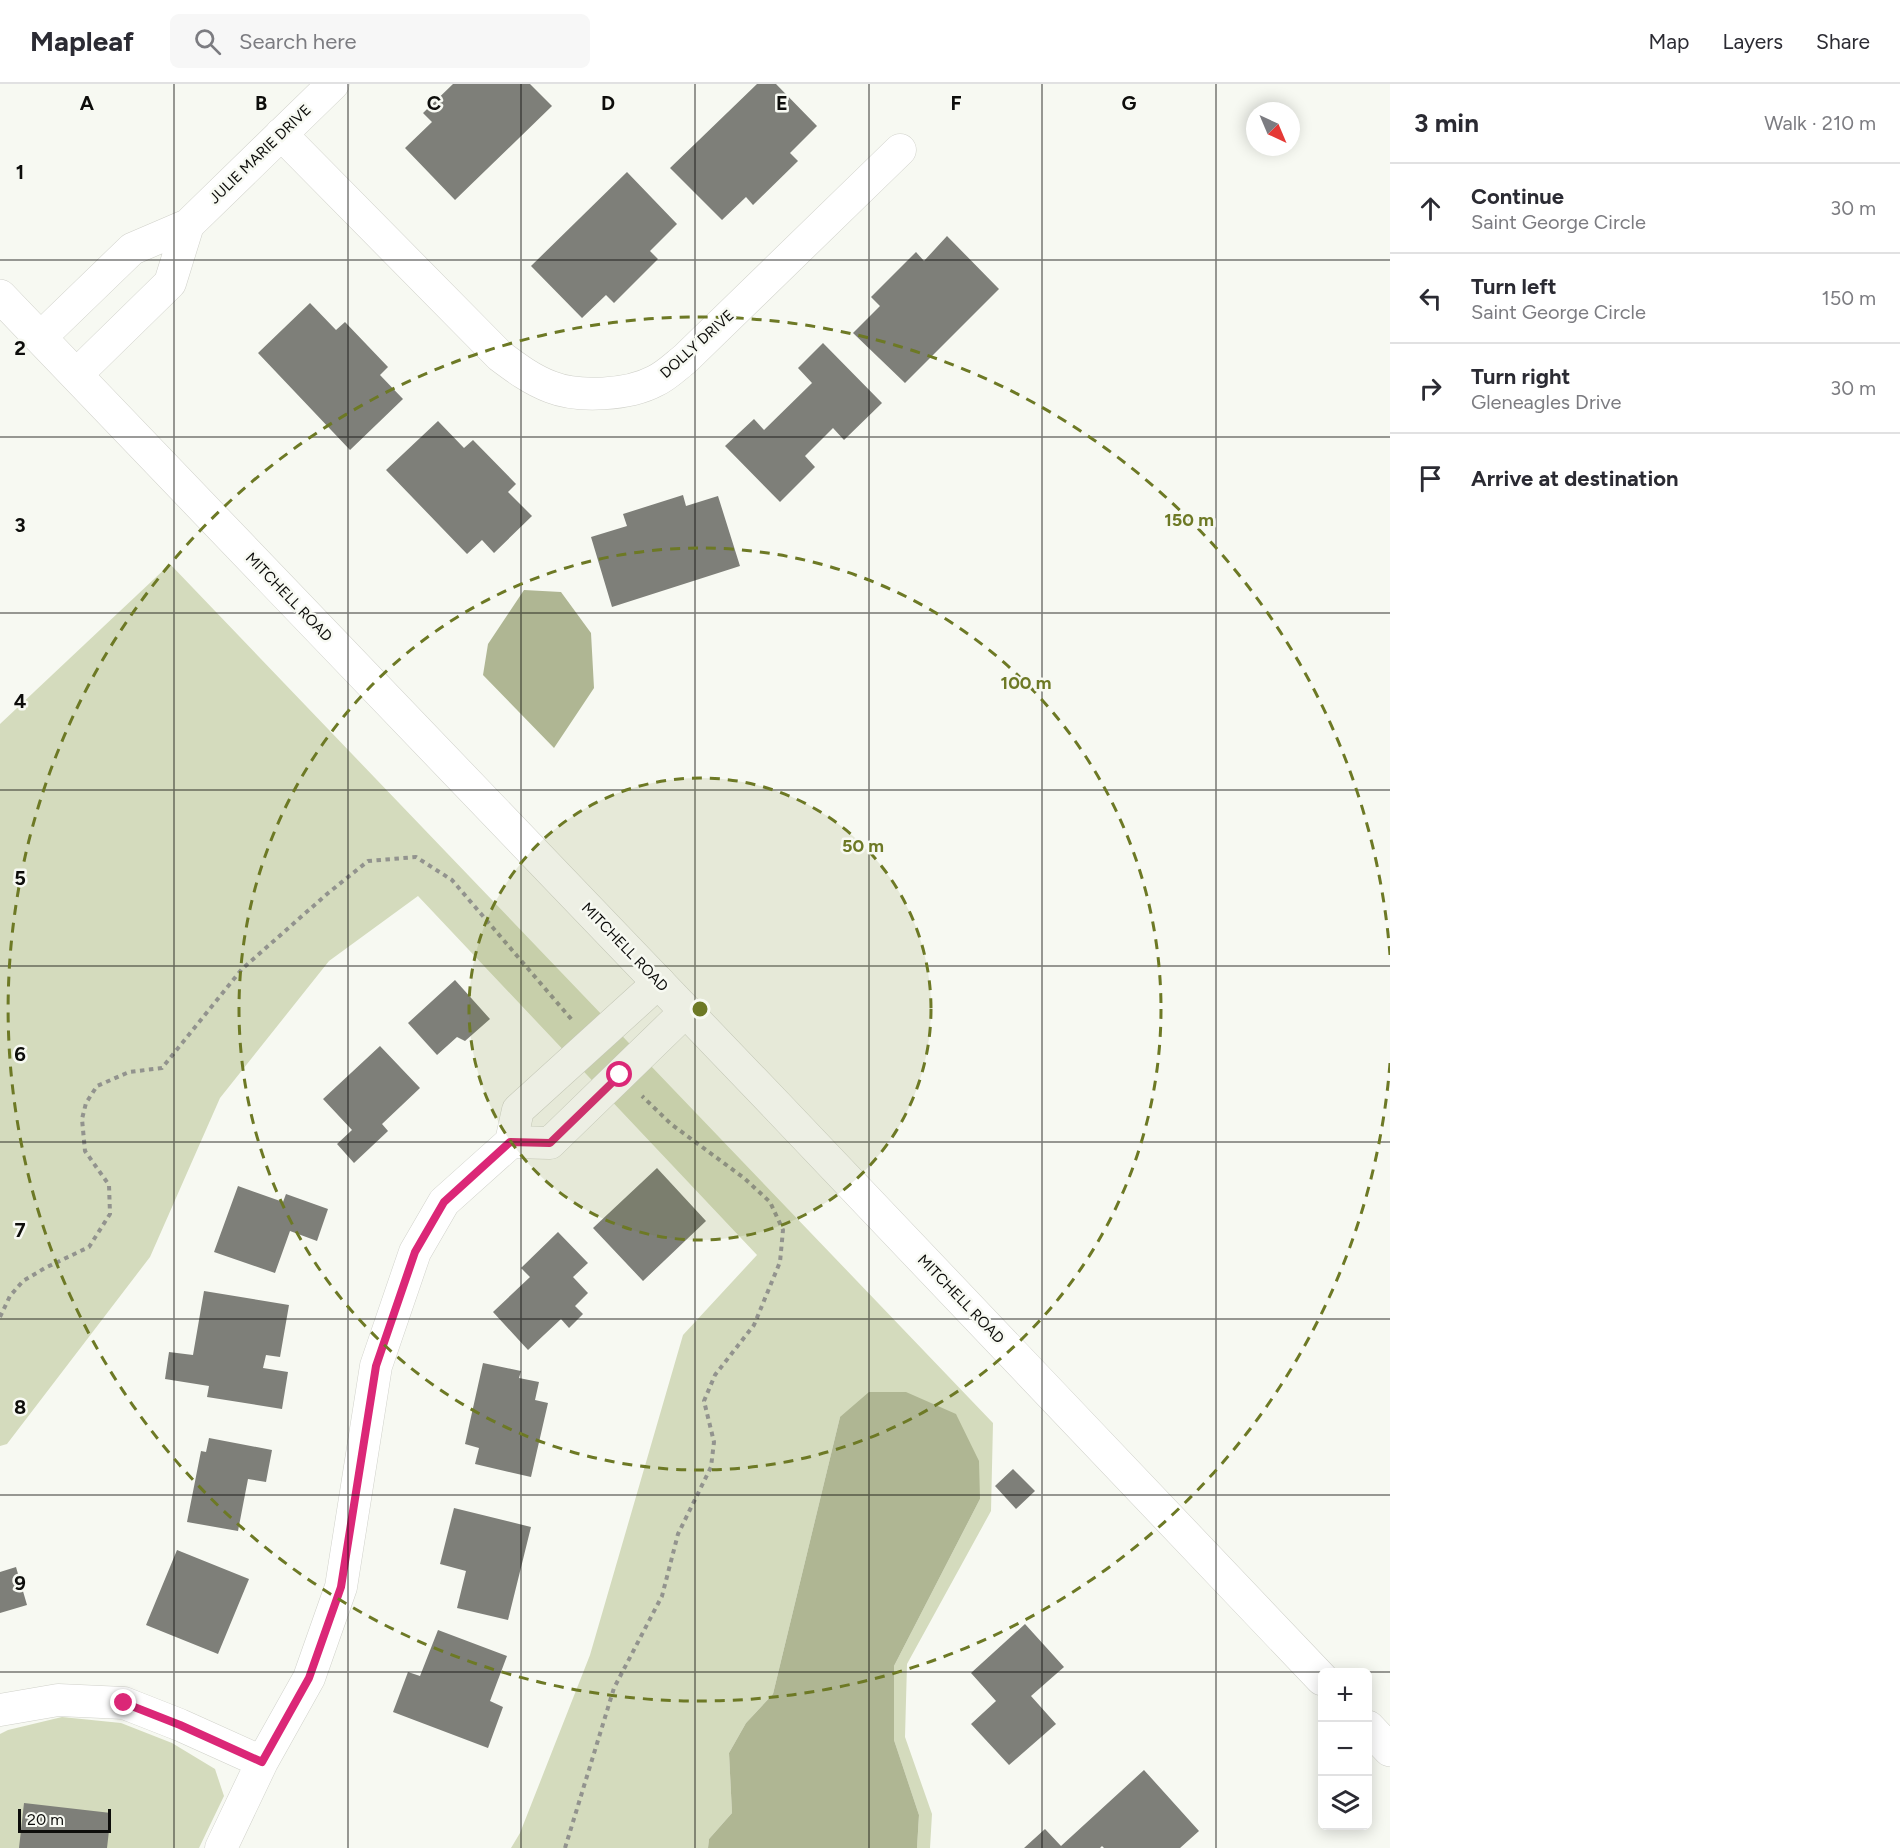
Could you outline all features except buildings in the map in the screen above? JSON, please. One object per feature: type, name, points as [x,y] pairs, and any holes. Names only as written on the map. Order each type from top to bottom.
[{"type":"street","name":"JULIE MARIE DRIVE","points":[[40,338],[132,249],[188,225],[333,84]]},
{"type":"street","name":"DOLLY DRIVE","points":[[281,134],[500,356],[525,375],[553,388],[590,394],[622,391],[656,381],[685,359],[900,150]]},
{"type":"street","name":"JULIE MARIE DRIVE","points":[[76,375],[170,283],[188,225]]},
{"type":"street","name":"MITCHELL ROAD","points":[[0,296],[659,982],[1318,1675]]},
{"type":"street","points":[[221,1848],[262,1762],[309,1678],[341,1587],[376,1366],[415,1252],[444,1202],[510,1142],[518,1110],[659,982]]},
{"type":"street","points":[[510,1142],[550,1143],[686,1011]]},
{"type":"street","points":[[0,1710],[58,1700],[124,1703],[262,1762]]},
{"type":"street","points":[[1372,1731],[1390,1750]]},
{"type":"path","points":[[0,1317],[10,1296],[23,1281],[89,1247],[110,1214],[109,1185],[85,1151],[82,1119],[86,1103],[97,1086],[129,1072],[162,1068],[242,969],[368,861],[416,857],[452,880],[592,1043]]},
{"type":"path","points":[[565,1848],[614,1688],[662,1596],[678,1534],[711,1467],[714,1442],[704,1401],[715,1375],[753,1325],[780,1262],[783,1230],[770,1202],[744,1178],[671,1124],[620,1075]]},
{"type":"shaded area","points":[[170,564],[993,1423],[991,1511],[907,1664],[905,1737],[932,1814],[930,1848],[917,1848],[919,1815],[894,1740],[894,1666],[980,1499],[840,1417],[773,1694],[746,1723],[729,1753],[732,1813],[709,1839],[708,1848],[511,1848],[520,1833],[590,1655],[683,1335],[757,1255],[418,896],[329,961],[220,1098],[150,1257],[7,1444],[0,1446],[0,724]]},
{"type":"shaded area","points":[[524,590],[561,592],[591,633],[594,688],[554,748],[483,675],[488,644]]},
{"type":"shaded area","points":[[869,1392],[906,1392],[956,1414],[979,1461],[980,1499],[894,1666],[894,1740],[919,1815],[917,1848],[708,1848],[709,1839],[732,1813],[729,1753],[746,1723],[773,1694],[840,1417]]},
{"type":"shaded area","points":[[62,1717],[121,1723],[172,1743],[215,1769],[224,1796],[199,1848],[0,1848],[0,1734]]},
{"type":"route","points":[[124,1703],[262,1762],[309,1678],[341,1587],[376,1366],[415,1252],[444,1202],[510,1142],[550,1143],[620,1075]]}]
